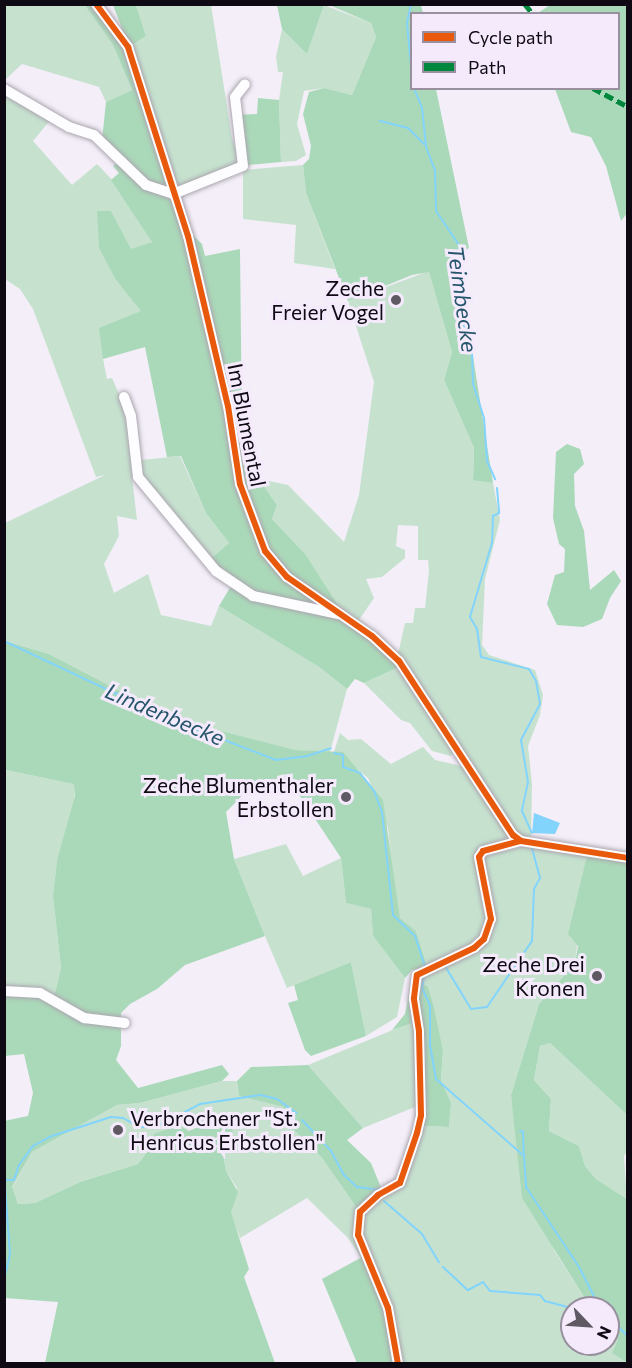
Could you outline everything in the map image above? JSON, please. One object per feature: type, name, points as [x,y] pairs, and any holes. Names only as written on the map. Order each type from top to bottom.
[{"type":"street","name":"Im Blumental","points":[[96,4],[128,47],[206,304],[228,406],[235,464],[253,528],[278,568],[372,636],[399,661],[501,820],[521,841]]},
{"type":"street","points":[[4,89],[69,127],[94,135],[146,185],[173,194],[243,166],[235,97],[245,84]]},
{"type":"street","name":"Im Blumental","points":[[124,397],[131,416],[138,477],[216,571],[253,596],[341,615]]},
{"type":"street","points":[[398,1364],[388,1308],[358,1235],[360,1212],[378,1195],[400,1183],[417,1133],[421,1115],[420,1049],[414,998],[417,975],[474,948],[484,939],[491,919],[479,857],[483,851],[521,841],[627,858]]},
{"type":"street","points":[[4,991],[40,993],[84,1018],[125,1023]]},
{"type":"green space","points":[[5,5],[85,5],[113,45],[132,90],[106,102],[99,87],[22,64],[5,80]]},
{"type":"green space","points":[[85,5],[93,5],[103,15],[90,8],[110,24],[124,44],[169,189],[159,190],[102,140],[106,102],[132,90],[113,45]]},
{"type":"green space","points":[[113,5],[136,5],[146,36],[129,47]]},
{"type":"green space","points":[[136,5],[211,5],[232,138],[240,163],[178,189],[129,47],[146,36]]},
{"type":"green space","points":[[277,5],[324,5],[307,54],[282,29]]},
{"type":"green space","points":[[324,5],[371,23],[376,37],[352,95],[324,88],[304,91],[297,124],[306,155],[296,161],[281,162],[279,100],[283,72],[278,72],[276,57],[282,29],[307,53]]},
{"type":"green space","points":[[329,5],[421,5],[423,12],[410,12],[410,90],[436,90],[469,248],[463,252],[456,292],[472,350],[493,483],[473,480],[474,448],[444,380],[452,352],[429,272],[412,275],[348,301],[306,193],[303,165],[309,159],[311,146],[303,114],[309,92],[324,88],[352,95],[376,37],[371,23]]},
{"type":"green space","points":[[550,5],[627,5],[628,212],[621,221],[606,166],[591,137],[571,132],[555,90],[620,90],[620,12],[540,12]]},
{"type":"green space","points":[[4,91],[52,118],[33,141],[72,185],[97,164],[119,187],[152,242],[131,250],[111,211],[116,280],[142,311],[103,359],[107,379],[112,378],[126,410],[132,461],[180,456],[206,513],[229,543],[208,561],[132,477],[137,520],[117,516],[119,536],[104,564],[114,593],[148,574],[161,615],[211,626],[219,606],[319,667],[347,689],[330,752],[296,750],[174,719],[49,654],[5,641],[5,523],[105,475],[96,477],[33,309],[20,289],[5,279]]},
{"type":"green space","points":[[258,98],[279,100],[281,162],[247,165],[237,115],[257,114]]},
{"type":"green space","points":[[120,160],[155,192],[171,199],[189,231],[202,244],[205,256],[240,249],[242,430],[250,473],[259,479],[277,505],[272,519],[306,555],[345,616],[399,667],[364,683],[355,679],[347,689],[319,667],[219,606],[231,586],[208,561],[229,543],[206,513],[181,456],[167,457],[145,347],[103,359],[99,328],[141,311],[116,280],[99,248],[97,211],[111,211],[131,249],[152,242],[111,180],[119,173],[113,166]]},
{"type":"green space","points":[[303,165],[306,193],[335,269],[294,263],[296,225],[243,219],[243,170]]},
{"type":"green space","points":[[429,271],[452,352],[444,380],[474,448],[473,479],[493,483],[500,520],[485,579],[482,645],[489,655],[535,670],[543,695],[540,715],[528,746],[532,784],[531,840],[514,833],[398,654],[405,623],[413,623],[415,608],[425,608],[429,571],[428,560],[418,560],[418,526],[398,525],[396,546],[405,550],[405,558],[382,577],[366,579],[374,598],[359,620],[374,633],[345,616],[306,555],[272,519],[277,505],[259,479],[288,485],[344,542],[359,495],[374,382],[348,301]]},
{"type":"green space","points":[[567,444],[580,449],[584,464],[574,474],[575,506],[584,531],[590,590],[614,570],[621,581],[610,598],[602,619],[583,627],[557,625],[547,604],[555,575],[564,572],[565,549],[559,544],[553,518],[556,452]]},
{"type":"green space","points":[[5,641],[49,654],[174,719],[296,750],[343,752],[383,800],[400,918],[416,931],[427,966],[412,970],[405,978],[373,936],[371,909],[346,903],[341,858],[298,793],[262,795],[248,790],[226,812],[234,859],[265,936],[185,965],[157,989],[130,1004],[121,1013],[121,1046],[116,1060],[138,1088],[222,1065],[229,1074],[222,1081],[140,1103],[117,1105],[32,1152],[12,1187],[18,1204],[35,1203],[80,1182],[138,1164],[150,1148],[154,1134],[179,1125],[188,1131],[231,1115],[233,1133],[223,1154],[226,1171],[238,1192],[231,1212],[249,1269],[244,1277],[275,1363],[45,1363],[58,1302],[5,1298],[4,1121],[28,1116],[33,1093],[24,1054],[5,1056],[5,993],[54,997],[61,968],[53,896],[57,860],[75,796],[74,784],[5,770]]},
{"type":"green space","points":[[399,667],[453,751],[451,756],[432,751],[410,723],[401,720],[364,683]]},
{"type":"green space","points":[[340,733],[348,740],[361,739],[391,764],[423,747],[435,760],[462,766],[512,838],[481,849],[489,934],[482,857],[525,846],[588,852],[575,963],[539,1004],[511,1095],[521,1169],[554,1250],[583,1296],[560,1296],[560,1356],[620,1356],[620,1345],[627,1363],[401,1363],[387,1292],[360,1234],[362,1213],[401,1184],[422,1126],[449,1127],[451,1103],[441,1080],[443,1050],[428,987],[416,983],[427,966],[416,931],[400,918],[396,904],[388,828],[368,778],[348,762],[343,753],[334,752]]},
{"type":"green space","points":[[4,770],[75,784],[74,807],[57,860],[53,896],[61,968],[54,997],[5,993]]},
{"type":"green space","points":[[286,844],[303,876],[341,858],[346,903],[371,909],[373,936],[405,978],[397,1017],[366,1036],[351,962],[287,988],[265,936],[234,859]]},
{"type":"green space","points":[[588,852],[627,860],[627,1115],[550,1043],[540,1046],[534,1080],[551,1099],[549,1131],[579,1146],[585,1166],[596,1179],[627,1199],[626,1362],[617,1356],[620,1356],[620,1296],[583,1296],[522,1198],[511,1095],[539,1004],[575,963],[578,946],[568,934]]},
{"type":"green space","points":[[351,962],[366,1036],[311,1056],[305,1050],[288,1003],[298,1000],[294,985]]},
{"type":"green space","points":[[412,978],[428,987],[433,1004],[443,1050],[441,1080],[451,1103],[449,1127],[422,1126],[420,1106],[415,1107],[412,1023],[392,1030],[405,1014]]},
{"type":"green space","points":[[412,1022],[415,1107],[363,1128],[308,1065]]},
{"type":"green space","points":[[550,1043],[627,1115],[627,1151],[624,1156],[627,1199],[596,1179],[585,1166],[579,1146],[549,1131],[551,1099],[534,1080],[540,1046]]},
{"type":"green space","points":[[308,1065],[363,1128],[347,1140],[371,1163],[382,1190],[359,1211],[322,1158],[294,1130],[283,1107],[239,1096],[237,1081],[251,1067]]},
{"type":"green space","points":[[222,1081],[237,1081],[239,1096],[283,1107],[294,1130],[322,1158],[359,1211],[364,1256],[361,1258],[348,1238],[307,1198],[240,1238],[230,1212],[237,1188],[226,1171],[223,1154],[233,1133],[231,1115],[207,1121],[150,1148],[138,1164],[80,1182],[35,1203],[18,1204],[12,1188],[32,1152],[117,1105],[140,1103]]},
{"type":"green space","points":[[364,1256],[386,1309],[397,1363],[357,1363],[322,1279]]},
{"type":"water","points":[[534,813],[560,823],[555,834],[532,833]]},
{"type":"waterway","name":"Teimbecke","points":[[410,55],[407,23],[411,4]]},
{"type":"waterway","name":"Teimbecke","points":[[415,90],[422,108],[426,147],[435,170],[436,211],[459,245],[462,320],[472,354],[473,384],[484,418],[487,461],[495,479]]},
{"type":"waterway","points":[[380,121],[408,128],[424,144]]},
{"type":"waterway","name":"Teimbecke","points":[[497,488],[499,513],[493,516],[492,543],[470,617],[477,629],[481,657],[529,669],[536,681],[540,704],[521,740],[528,782],[522,811],[532,833]]},
{"type":"waterway","name":"Lindenbecke","points":[[4,641],[172,720],[276,760],[307,756],[331,748]]},
{"type":"waterway","name":"Lindenbecke","points":[[334,753],[343,755],[343,767],[360,773],[374,791],[382,812],[393,915],[415,936],[425,966]]},
{"type":"waterway","name":"Teimbecke","points":[[445,966],[471,1009],[487,1007],[532,941],[534,889],[540,878],[532,848]]},
{"type":"waterway","name":"Lindenbecke","points":[[424,977],[422,988],[430,1005],[430,1045],[436,1079],[524,1156],[526,1187],[579,1267],[594,1296]]},
{"type":"waterway","points":[[4,1180],[14,1180],[19,1165],[33,1146],[49,1137],[111,1117],[123,1118],[139,1127],[156,1127],[200,1104],[260,1095],[277,1099],[296,1113]]},
{"type":"waterway","points":[[302,1120],[331,1151],[344,1175],[357,1187],[380,1190]]},
{"type":"waterway","points":[[520,1131],[523,1132],[524,1155]]},
{"type":"waterway","points":[[4,1280],[10,1254],[5,1187]]},
{"type":"waterway","points":[[384,1201],[422,1234],[439,1262]]},
{"type":"waterway","points":[[443,1267],[468,1290],[483,1282],[490,1291],[540,1295],[545,1301],[560,1305]]},
{"type":"waterway","name":"Lindenbecke","points":[[620,1328],[628,1336]]},
{"type":"marked path","points":[[525,4],[531,12]]},
{"type":"marked path","points":[[597,90],[628,107]]},
{"type":"cycle path","points":[[96,4],[128,47],[188,236],[228,406],[240,484],[265,551],[287,577],[372,636],[399,661],[513,835],[521,841],[628,858]]},
{"type":"cycle path","points":[[398,1364],[388,1308],[358,1235],[360,1212],[378,1195],[400,1183],[417,1133],[421,1115],[419,1031],[414,998],[417,975],[474,948],[484,939],[491,919],[479,857],[483,851],[521,841]]},
{"type":"place","name":"Zeche Freier Vogel","points":[[396,300]]},
{"type":"place","name":"Zeche Blumenthaler Erbstollen","points":[[346,797]]},
{"type":"place","name":"Zeche Drei Kronen","points":[[597,976]]},
{"type":"place","name":"Verbrochener \"St. Henricus Erbstollen\"","points":[[118,1130]]}]
